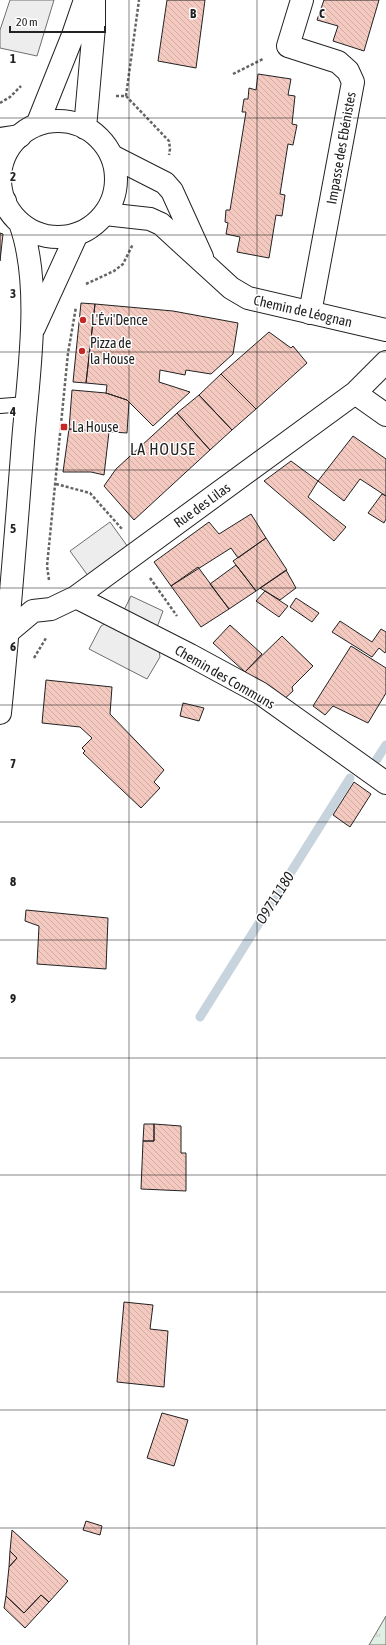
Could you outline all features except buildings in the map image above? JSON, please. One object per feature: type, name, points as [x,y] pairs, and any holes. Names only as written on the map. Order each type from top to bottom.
[{"type":"street","points":[[19,133],[53,122],[70,122],[85,128],[96,135],[112,156],[116,179],[115,191],[105,214],[97,222],[77,234],[57,237],[38,233],[20,223],[11,213],[2,200],[1,187],[1,173],[4,159],[73,36],[85,0]]},
{"type":"street","points":[[85,128],[94,27],[94,0]]},
{"type":"street","points":[[288,46],[302,0]]},
{"type":"street","name":"Impasse des Ebénistes","points":[[288,46],[338,62],[348,71],[353,82],[310,313]]},
{"type":"street","name":"Chemin de Léognan","points":[[112,156],[165,183],[172,191],[207,267]]},
{"type":"street","name":"Chemin de Léognan","points":[[105,214],[150,219],[161,224],[230,288],[248,298],[386,330]]},
{"type":"street","points":[[0,713],[3,633],[32,332],[30,262],[27,241],[20,223]]},
{"type":"street","points":[[32,332],[77,234]]},
{"type":"street","name":"Rue des Lilas","points":[[3,633],[33,611],[51,609],[76,597],[356,392],[386,362]]},
{"type":"street","points":[[356,392],[386,415]]},
{"type":"street","name":"Chemin des Communs","points":[[76,597],[216,669],[260,694],[386,783]]},
{"type":"lane","points":[[0,406],[26,404]]},
{"type":"path","points":[[233,74],[288,46]]},
{"type":"path","points":[[126,96],[169,141],[170,149],[167,160],[153,177]]},
{"type":"path","points":[[82,288],[87,282],[114,271],[123,264],[134,244],[134,217]]},
{"type":"path","points":[[32,660],[47,635],[51,609],[47,566],[68,353],[78,300]]},
{"type":"green space","points":[[386,1616],[386,1645],[369,1645]]},
{"type":"shaded area","points":[[10,0],[54,0],[37,56],[0,48],[0,30]]},
{"type":"shaded area","points":[[110,522],[133,554],[94,584],[70,551]]},
{"type":"shaded area","points":[[131,596],[163,611],[156,630],[160,657],[147,679],[89,649],[101,626],[122,614]]},
{"type":"waterway","name":"O9711180","points":[[377,759],[386,745]]},
{"type":"waterway","name":"O9711180","points":[[200,1017],[350,778]]},
{"type":"place","name":"L'Évi'Dence","points":[[83,320]]},
{"type":"place","name":"Pizza de la House","points":[[82,351]]},
{"type":"place","name":"La House","points":[[64,427]]},
{"type":"district","name":"LA HOUSE","points":[[163,449]]}]
